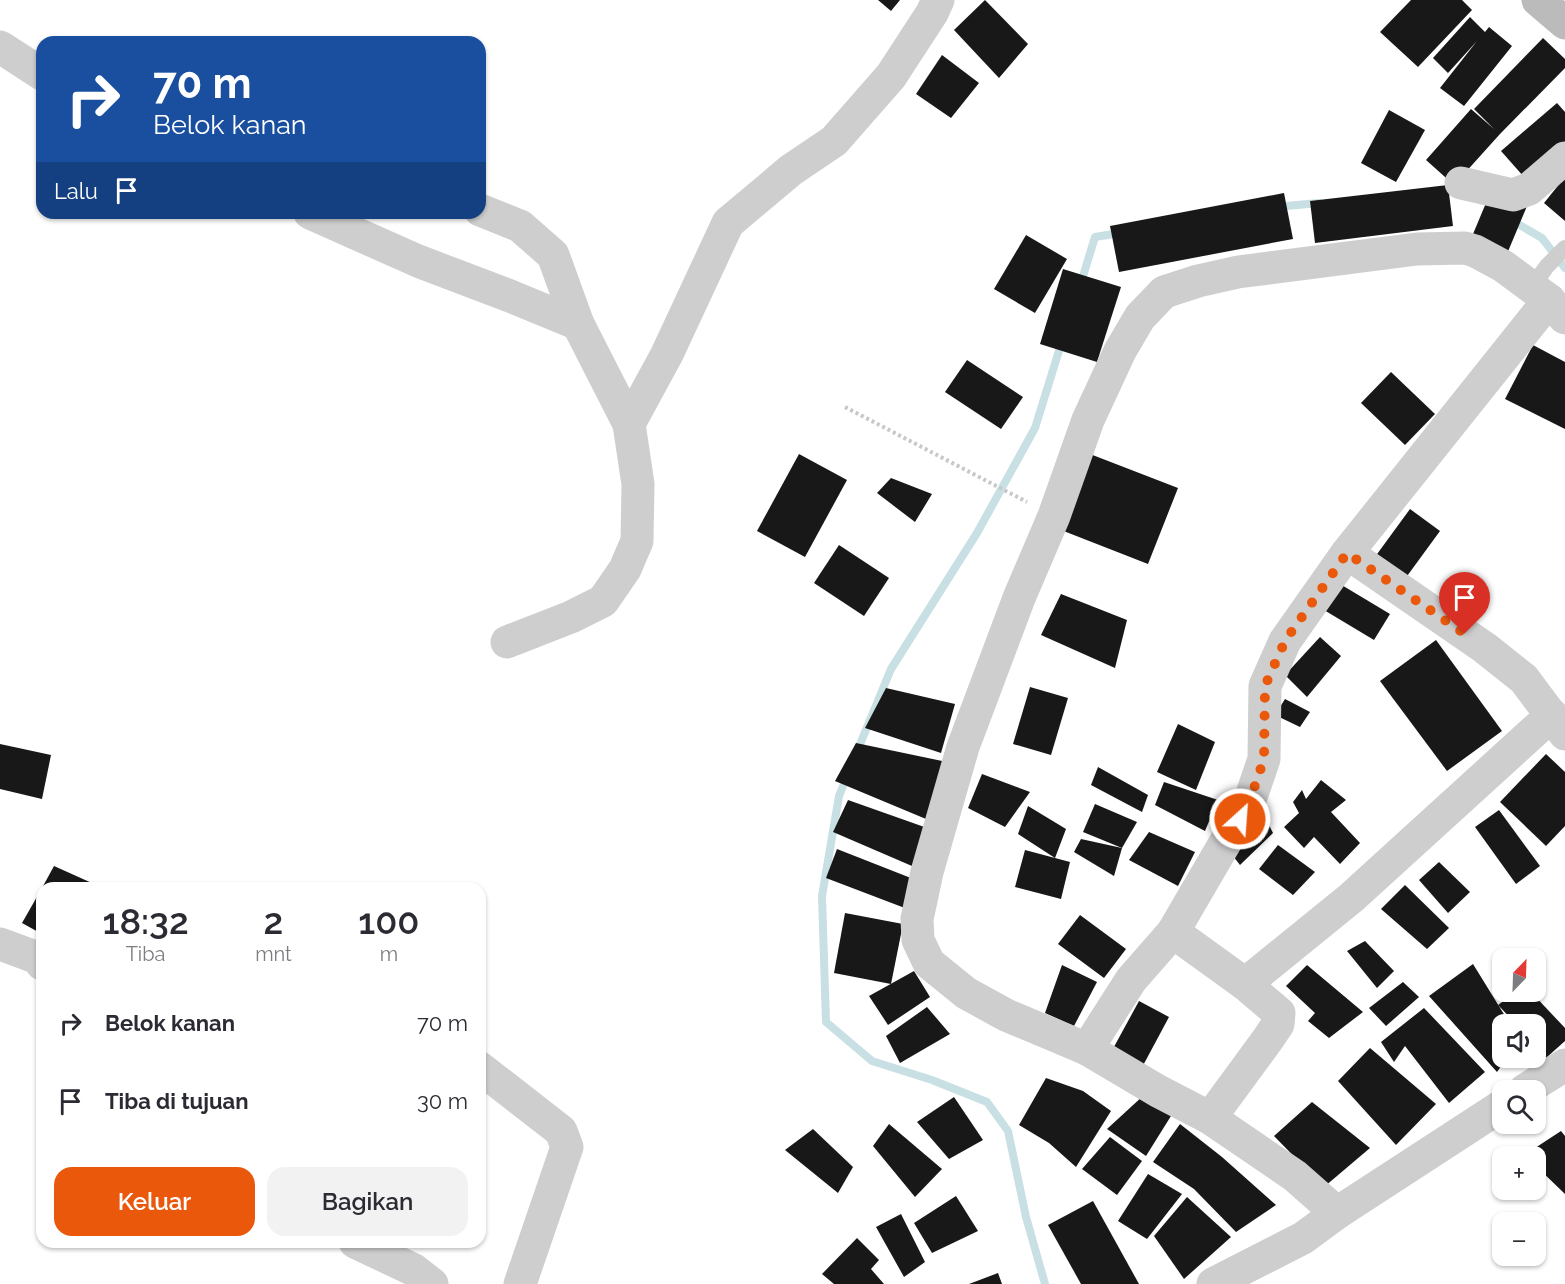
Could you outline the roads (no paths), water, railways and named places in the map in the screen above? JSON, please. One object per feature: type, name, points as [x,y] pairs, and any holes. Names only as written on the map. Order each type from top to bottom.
[{"type":"street","points":[[629,424],[667,354],[728,223],[791,170],[834,141],[891,76],[938,0]]},
{"type":"street","points":[[1538,0],[1565,23]]},
{"type":"street","points":[[0,47],[36,70]]},
{"type":"street","points":[[1461,183],[1513,195],[1522,193],[1565,158]]},
{"type":"street","points":[[486,212],[520,226],[553,255],[578,324],[629,424],[638,484],[637,541],[626,569],[603,601],[571,617],[507,642]]},
{"type":"street","points":[[324,219],[418,261],[578,324]]},
{"type":"street","points":[[1087,1049],[1131,980],[1173,932],[1250,800],[1264,759],[1265,686],[1285,641],[1347,553],[1548,293],[1475,251],[1466,248],[1417,249],[1238,272],[1198,280],[1164,292],[1140,317],[1120,351],[1088,420],[1054,516],[1019,598],[963,747],[939,824],[917,919],[918,940],[929,963],[966,993],[1006,1016],[1087,1049],[1158,1091],[1210,1118],[1295,1176],[1336,1213]]},
{"type":"street","points":[[1245,984],[1558,724],[1524,680],[1485,648],[1347,553]]},
{"type":"street","points":[[1173,932],[1245,984],[1279,1013],[1279,1019],[1268,1039],[1210,1118]]},
{"type":"street","points":[[0,944],[36,957]]},
{"type":"street","points":[[1541,1080],[1565,1065]]},
{"type":"street","points":[[486,1073],[561,1131],[567,1147],[520,1284]]},
{"type":"street","points":[[1213,1284],[1303,1238],[1336,1213],[1492,1112]]},
{"type":"street","points":[[368,1248],[414,1270],[432,1284]]},
{"type":"lane","points":[[1548,293],[1565,248]]},
{"type":"waterway","points":[[1275,207],[1319,203]]},
{"type":"waterway","points":[[1511,220],[1542,238],[1565,268]]},
{"type":"waterway","points":[[1080,286],[1095,237],[1120,233]]},
{"type":"waterway","points":[[856,754],[891,669],[977,533],[1035,428],[1062,341]]},
{"type":"waterway","points":[[848,774],[839,796],[822,896],[826,1022],[872,1061],[932,1080],[987,1102],[1008,1131],[1026,1217],[1045,1284]]}]
